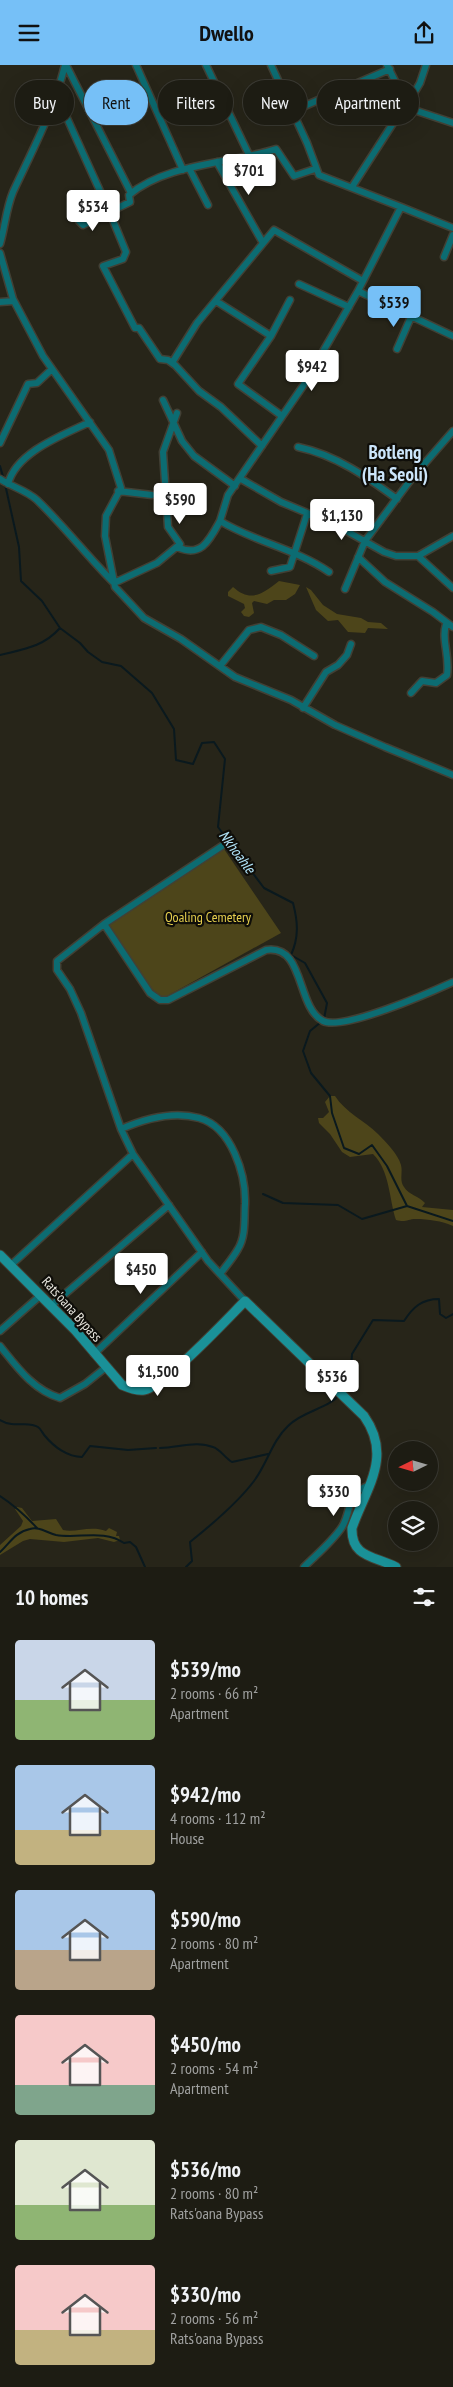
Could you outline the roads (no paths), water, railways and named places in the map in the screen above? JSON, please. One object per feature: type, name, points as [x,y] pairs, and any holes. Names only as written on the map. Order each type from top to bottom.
[{"type":"street","points":[[61,80],[65,65]]},
{"type":"street","points":[[65,65],[131,193],[129,195],[130,202],[110,213],[83,225],[79,221]]},
{"type":"street","points":[[136,65],[186,169],[208,205]]},
{"type":"street","points":[[206,65],[250,157]]},
{"type":"street","points":[[270,65],[278,80]]},
{"type":"street","points":[[419,85],[426,65]]},
{"type":"street","points":[[307,105],[388,67],[394,80]]},
{"type":"street","points":[[419,112],[453,123]]},
{"type":"street","points":[[0,244],[14,192],[24,173],[43,125]]},
{"type":"street","points":[[70,125],[110,213],[125,256],[120,261],[103,266],[135,328],[138,328],[160,359],[168,360],[172,363],[199,391],[221,407],[262,446]]},
{"type":"street","points":[[299,125],[319,175],[453,228]]},
{"type":"street","points":[[352,187],[392,125]]},
{"type":"street","points":[[131,193],[169,173],[250,157],[276,149],[294,176],[316,169]]},
{"type":"street","points":[[217,162],[263,243]]},
{"type":"street","points":[[177,547],[190,552],[196,551],[204,544],[220,521],[228,495],[241,479],[303,386],[358,291],[401,207]]},
{"type":"street","points":[[172,363],[185,346],[191,331],[274,230],[363,281]]},
{"type":"street","points":[[444,257],[453,235]]},
{"type":"street","points":[[0,253],[14,301],[52,369],[109,450],[116,466],[121,488],[106,516],[105,526],[105,536],[115,587],[144,618],[181,639],[236,677],[291,700],[303,708],[385,747],[453,775]]},
{"type":"street","points":[[299,284],[349,307]]},
{"type":"street","points":[[358,291],[453,336]]},
{"type":"street","points":[[282,416],[238,384],[271,335],[290,300]]},
{"type":"street","points":[[0,302],[14,301]]},
{"type":"street","points":[[216,301],[271,335]]},
{"type":"street","points":[[397,349],[411,317]]},
{"type":"street","points":[[0,443],[28,384],[37,383],[52,369]]},
{"type":"street","points":[[163,400],[182,441],[194,456],[235,486]]},
{"type":"street","points":[[114,583],[157,563],[180,544],[168,527],[163,452],[177,413]]},
{"type":"street","points":[[8,484],[11,474],[34,449],[90,422]]},
{"type":"street","points":[[344,589],[365,541],[428,459],[452,434]]},
{"type":"street","points":[[298,447],[327,457],[360,473],[397,499]]},
{"type":"street","points":[[0,479],[36,499],[114,583]]},
{"type":"street","points":[[241,479],[281,503],[336,525],[384,552],[396,556],[418,555],[453,536]]},
{"type":"street","points":[[118,491],[152,495]]},
{"type":"street","points":[[271,571],[290,567],[307,514]]},
{"type":"street","points":[[220,521],[247,535],[295,553],[330,572]]},
{"type":"street","points":[[418,555],[453,588]]},
{"type":"street","points":[[358,557],[385,582],[450,625],[443,634],[448,652],[447,675],[436,683],[422,681],[411,693]]},
{"type":"street","points":[[220,666],[249,630],[261,627],[282,635],[314,656]]},
{"type":"street","points":[[303,708],[326,672],[338,665],[347,655],[351,644]]},
{"type":"street","points":[[222,847],[104,924],[57,961],[57,969],[70,989],[81,1013],[121,1129],[133,1154],[202,1252],[220,1274],[245,1301],[351,1404],[373,1430],[378,1450],[370,1485],[357,1515],[352,1537],[359,1550],[396,1567]]},
{"type":"street","points":[[104,924],[150,993],[160,1000],[168,1000],[258,953],[271,949],[282,952],[293,963],[312,1012],[323,1021],[330,1023],[360,1017],[408,1002],[453,982]]},
{"type":"street","points":[[121,1129],[139,1121],[181,1115],[201,1118],[217,1129],[234,1149],[242,1173],[244,1188],[244,1229],[239,1249],[220,1274]]},
{"type":"street","points":[[11,1265],[133,1154]]},
{"type":"street","points":[[52,1305],[169,1205]]},
{"type":"street","points":[[94,1354],[202,1252]]},
{"type":"street","name":"Rats'oana Bypass","points":[[0,1255],[52,1305],[122,1385],[132,1389],[144,1390],[155,1385],[185,1361],[245,1301]]},
{"type":"street","points":[[0,1331],[41,1295]]},
{"type":"street","points":[[0,1346],[29,1380],[46,1394],[60,1398],[85,1384],[106,1368]]},
{"type":"street","points":[[304,1567],[342,1527],[351,1499],[359,1489],[370,1485]]},
{"type":"waterway","name":"Nkhoahle","points":[[0,466],[4,480]]},
{"type":"waterway","name":"Nkhoahle","points":[[5,484],[19,547],[21,581],[42,601],[60,628],[80,643],[88,652],[102,662],[121,666],[152,693],[174,729],[176,760],[193,764],[202,743],[214,742],[225,759],[218,827],[264,888],[293,903],[297,929],[291,955],[305,963],[327,1003],[324,1019]]},
{"type":"waterway","points":[[0,655],[40,643],[60,628]]},
{"type":"waterway","name":"Nkhoahle","points":[[321,1022],[310,1031],[303,1051],[311,1073],[330,1096],[332,1113],[344,1148],[359,1154],[372,1145],[387,1166],[407,1206],[453,1221]]},
{"type":"waterway","points":[[263,1194],[283,1203],[338,1205],[362,1219],[407,1206]]},
{"type":"waterway","points":[[342,1392],[350,1383],[352,1354],[373,1320],[404,1321],[418,1305],[433,1299],[439,1299],[440,1314],[446,1318],[453,1314]]},
{"type":"waterway","points":[[186,1567],[192,1561],[190,1542],[224,1513],[248,1489],[259,1474],[282,1432],[300,1417],[328,1404],[339,1395]]},
{"type":"waterway","points":[[0,1420],[11,1424],[34,1425],[57,1447],[77,1457],[82,1457],[90,1446],[128,1450],[156,1448]]},
{"type":"waterway","points":[[160,1448],[194,1444],[207,1445],[218,1450],[232,1462],[268,1454]]},
{"type":"waterway","points":[[0,1496],[37,1528]]},
{"type":"waterway","points":[[0,1552],[20,1533],[37,1528],[56,1535],[99,1535],[108,1536],[124,1543],[130,1542],[136,1547],[145,1567]]},
{"type":"district","name":"Botleng (Ha Seoli)","points":[[395,463]]},
{"type":"park label","name":"Qoaling Cemetery","points":[[208,917]]}]
